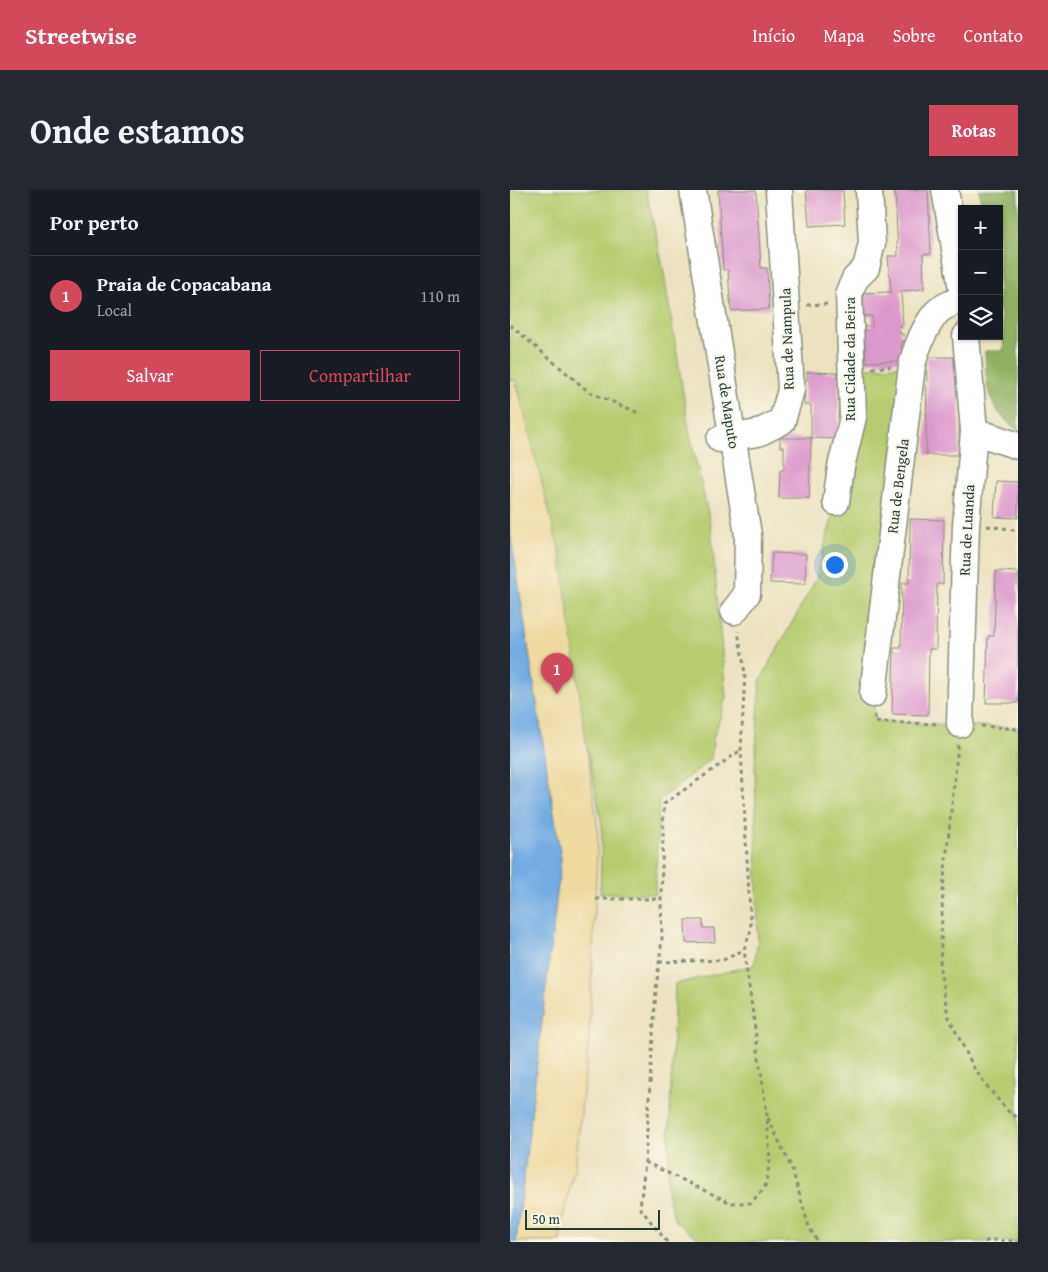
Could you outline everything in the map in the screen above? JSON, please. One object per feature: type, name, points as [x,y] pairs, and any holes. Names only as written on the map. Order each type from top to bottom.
[{"type":"street","name":"Rua de Maputo","points":[[675,190],[748,535],[747,594],[734,611]]},
{"type":"street","name":"Rua de Maputo","points":[[693,190],[726,438]]},
{"type":"street","name":"Rua de Nampula","points":[[726,438],[758,433],[782,421],[791,390],[779,190]]},
{"type":"street","name":"Rua Cidade da Beira","points":[[836,502],[841,467],[853,416],[849,292],[855,279],[866,268],[872,243],[868,190]]},
{"type":"street","points":[[945,190],[958,266]]},
{"type":"street","name":"Rua de Bengela","points":[[873,694],[914,354],[924,332],[938,311],[958,301]]},
{"type":"street","name":"Rua de Luanda","points":[[960,724],[966,525],[974,431],[966,340]]},
{"type":"street","points":[[974,431],[1018,446]]},
{"type":"path","points":[[786,306],[849,304]]},
{"type":"path","points":[[510,325],[589,392],[639,413]]},
{"type":"path","points":[[852,369],[912,365]]},
{"type":"path","points":[[966,525],[1003,528],[1018,532]]},
{"type":"path","points":[[645,1162],[730,1203],[751,1203],[765,1187],[770,1161],[767,1115],[744,950],[751,930],[741,750],[745,673],[734,611]]},
{"type":"path","points":[[875,722],[960,724],[1018,729]]},
{"type":"path","points":[[960,724],[943,889],[940,969],[948,1016],[974,1068],[988,1089],[1008,1111],[1018,1118]]},
{"type":"path","points":[[667,1242],[640,1208],[662,939],[661,899],[664,804],[741,750]]},
{"type":"path","points":[[596,899],[661,899]]},
{"type":"path","points":[[659,962],[723,960],[744,950]]},
{"type":"path","points":[[767,1115],[792,1169],[807,1220],[818,1242]]},
{"type":"path","points":[[985,1242],[990,1240],[1018,1241]]},
{"type":"green space","points":[[510,190],[646,190],[663,268],[690,435],[711,527],[726,697],[713,740],[711,759],[659,800],[655,894],[600,893],[602,825],[517,381],[510,381]]},
{"type":"green space","points":[[979,190],[1018,190],[1018,431],[999,413],[990,396],[986,377],[985,351],[1003,351],[1003,205],[981,205]]},
{"type":"green space","points":[[912,365],[873,694],[875,721],[1018,728],[1018,1242],[704,1242],[675,1221],[667,1192],[675,984],[754,965],[758,940],[755,764],[760,681],[816,579],[836,502],[852,369]]},
{"type":"sand","points":[[517,385],[561,558],[598,830],[589,1039],[575,1166],[560,1230],[561,1242],[516,1242],[561,859],[510,530],[510,386]]},
{"type":"water","points":[[510,530],[561,859],[516,1242],[510,1242]]},
{"type":"building","points":[[718,190],[756,190],[761,268],[767,268],[769,309],[731,311],[728,270],[723,270]]},
{"type":"building","points":[[806,190],[843,190],[845,224],[809,226]]},
{"type":"building","points":[[895,190],[928,190],[931,254],[923,254],[924,289],[901,291],[903,325],[899,325],[900,334],[903,334],[904,342],[901,342],[902,361],[866,362],[864,326],[872,326],[872,316],[864,316],[863,293],[891,292],[888,256],[898,256]]},
{"type":"building","points":[[927,357],[960,357],[959,455],[926,455]]},
{"type":"building","points":[[807,372],[839,373],[838,439],[811,438],[811,405],[804,405]]},
{"type":"building","points":[[780,438],[811,438],[809,498],[779,498],[780,470],[784,470],[784,447],[780,447]]},
{"type":"building","points":[[996,481],[1018,482],[1018,518],[994,517]]},
{"type":"building","points":[[910,519],[944,520],[943,584],[937,584],[936,649],[929,649],[928,715],[892,714],[894,648],[901,648],[902,583],[909,583]]},
{"type":"building","points":[[772,553],[806,554],[805,584],[770,583]]},
{"type":"building","points":[[996,571],[1018,572],[1018,703],[986,703],[988,636],[994,636]]},
{"type":"building","points":[[685,920],[703,920],[703,928],[714,928],[715,942],[686,943]]},
{"type":"place","name":"Praia de Copacabana","points":[[557,694]]}]
